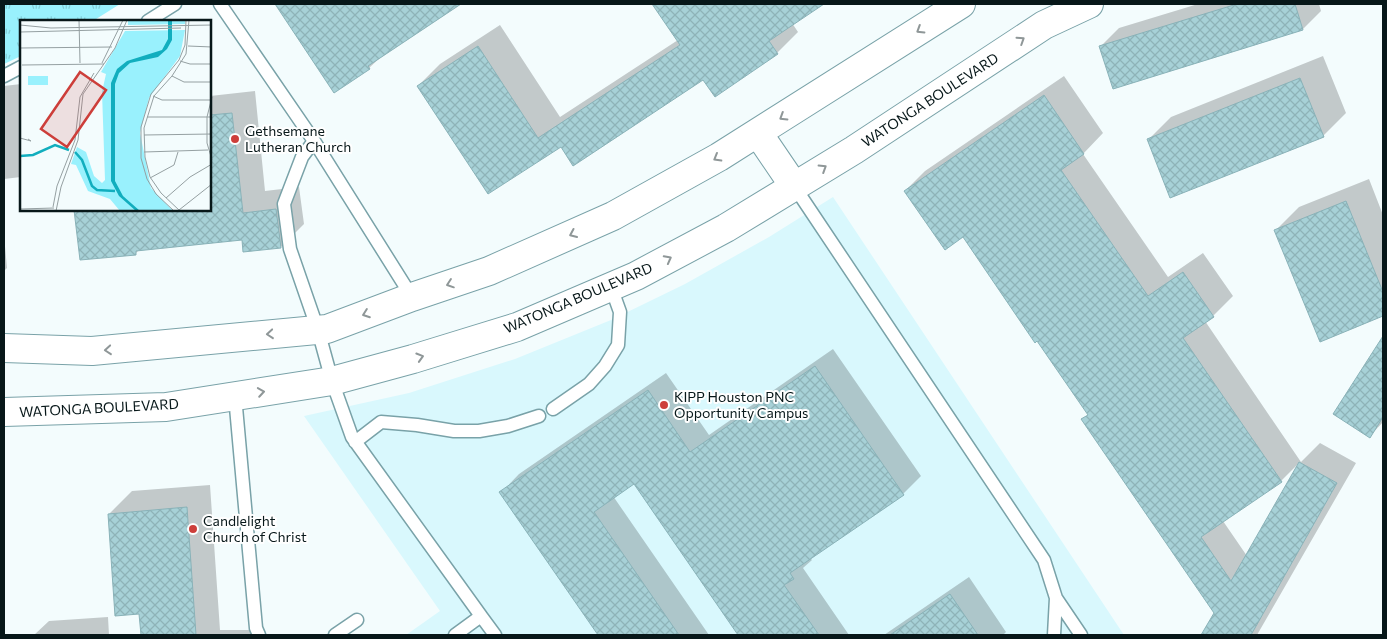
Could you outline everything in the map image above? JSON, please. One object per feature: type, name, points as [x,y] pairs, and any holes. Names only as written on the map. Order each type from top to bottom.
[{"type":"main road","points":[[4,348],[92,351],[327,329],[489,271],[613,216],[719,158],[961,4]]},
{"type":"main road","name":"WATONGA BOULEVARD","points":[[4,412],[166,407],[332,380],[413,359],[517,327],[636,276],[726,228],[854,150],[1044,25],[1089,4]]},
{"type":"main road","points":[[758,133],[794,186]]},
{"type":"lane","points":[[150,20],[175,4]]},
{"type":"lane","points":[[220,4],[314,141],[412,297]]},
{"type":"lane","points":[[4,76],[20,68]]},
{"type":"lane","points":[[314,141],[302,157],[284,204],[290,249],[352,437],[496,635]]},
{"type":"lane","points":[[794,186],[1044,560],[1056,598],[1081,635]]},
{"type":"lane","points":[[552,409],[589,384],[605,366],[618,345],[620,312],[611,287]]},
{"type":"lane","points":[[235,396],[256,628],[259,635]]},
{"type":"lane","points":[[355,442],[381,422],[454,431],[479,431],[508,426],[539,416]]},
{"type":"lane","points":[[1054,635],[1056,598]]},
{"type":"lane","points":[[455,635],[481,616]]},
{"type":"lane","points":[[335,635],[357,620]]},
{"type":"shaded area","name":"KIPP Houston PNC Opportunity Campus","points":[[833,197],[1124,635],[406,635],[440,611],[304,416],[409,393],[515,359],[611,320],[685,284],[769,237]]},
{"type":"green space","points":[[4,4],[120,4],[95,20],[20,20],[20,56],[4,64]]},
{"type":"building","points":[[275,4],[461,4],[368,66],[370,69],[334,93]]},
{"type":"building","points":[[652,4],[824,4],[769,41],[778,54],[715,97],[703,80],[573,166],[561,147],[488,194],[417,86],[478,46],[538,138],[680,45]]},
{"type":"building","points":[[1237,4],[1295,4],[1303,30],[1113,89],[1099,46]]},
{"type":"building","points":[[1300,78],[1324,137],[1170,198],[1147,139]]},
{"type":"building","points":[[1044,95],[1084,154],[1061,170],[1148,296],[1183,272],[1214,317],[1183,338],[1282,482],[1201,537],[1231,581],[1299,462],[1337,483],[1251,635],[1201,635],[1214,613],[1081,419],[1088,415],[1037,341],[1035,343],[963,237],[945,250],[904,191]]},
{"type":"building","points":[[232,113],[243,213],[276,209],[281,248],[243,252],[242,240],[136,251],[136,255],[80,260],[74,211],[211,211],[211,115]]},
{"type":"building","points":[[1346,201],[1383,292],[1383,316],[1320,342],[1274,230]]},
{"type":"building","points":[[1383,336],[1383,417],[1370,438],[1333,414]]},
{"type":"building","points":[[815,366],[904,495],[790,573],[794,579],[784,585],[819,635],[738,635],[634,484],[594,512],[679,635],[598,635],[499,492],[648,390],[690,452]]},
{"type":"building","points":[[187,507],[196,635],[141,635],[139,614],[115,616],[108,514]]},
{"type":"building","points":[[950,594],[978,635],[890,635]]},
{"type":"place","name":"Gethsemane Lutheran Church","points":[[235,139]]},
{"type":"place","name":"KIPP Houston PNC Opportunity Campus","points":[[664,405]]},
{"type":"place","name":"Candlelight Church of Christ","points":[[193,529]]}]
